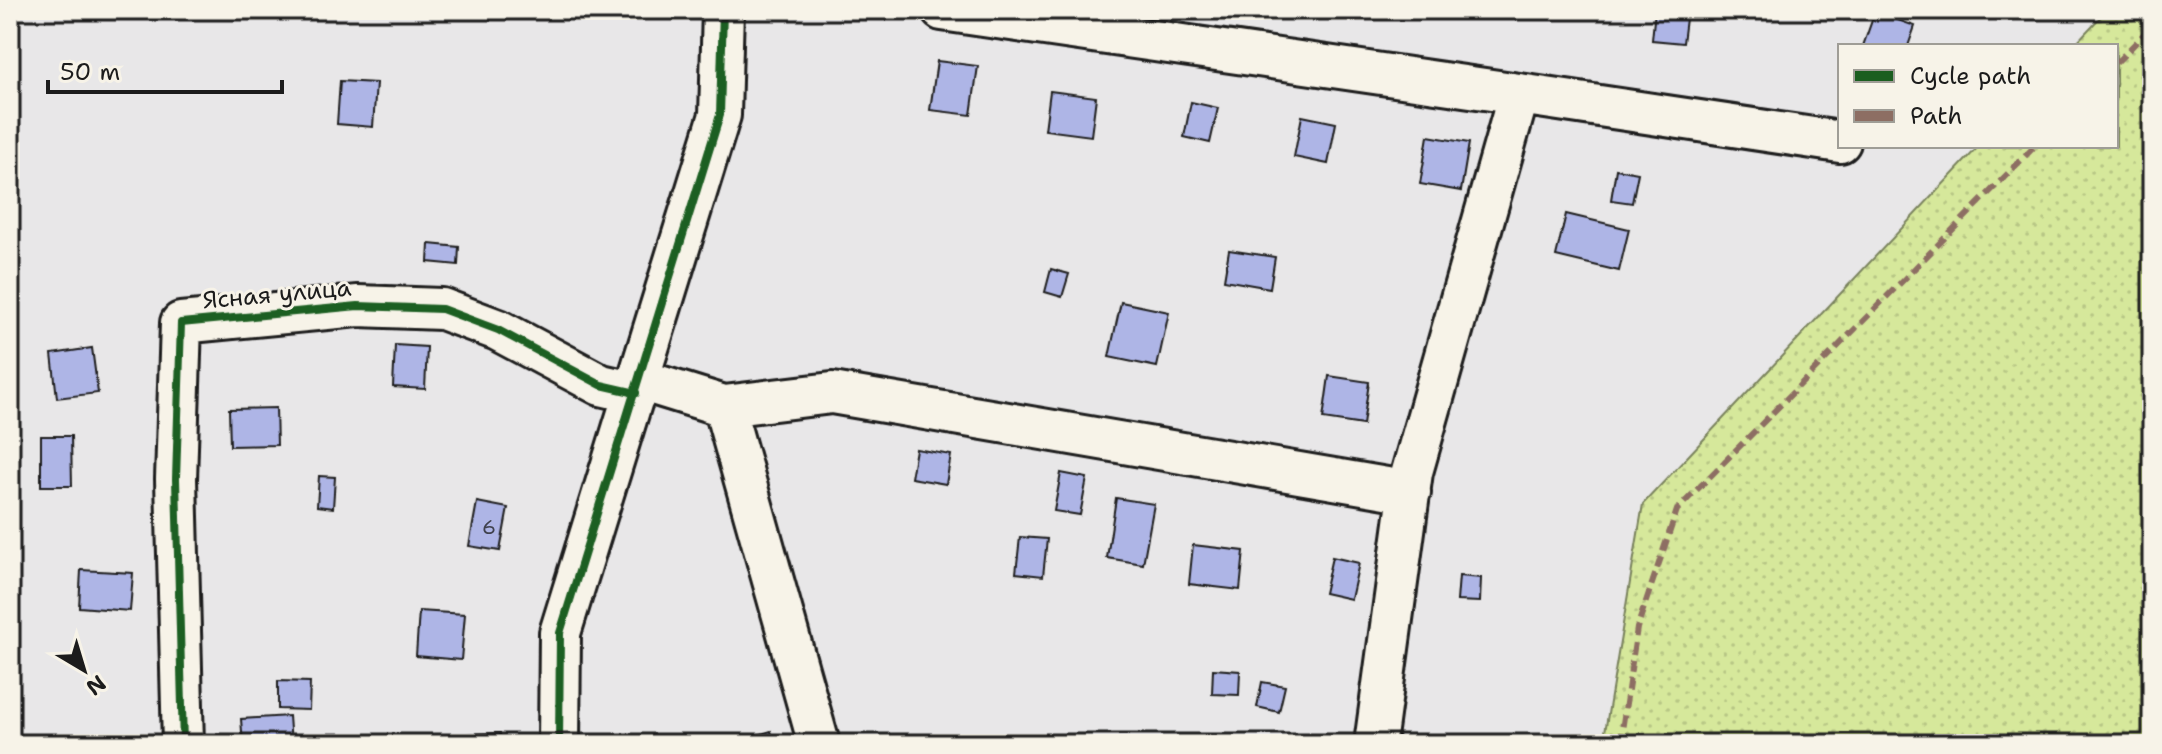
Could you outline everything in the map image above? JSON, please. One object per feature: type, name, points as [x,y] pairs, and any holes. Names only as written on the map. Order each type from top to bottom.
[{"type":"street","points":[[559,744],[560,633],[720,115],[723,10]]},
{"type":"street","points":[[942,10],[1838,142]]},
{"type":"street","points":[[1375,744],[1410,492],[1519,94]]},
{"type":"street","name":"Ясная улица","points":[[183,744],[176,479],[181,323],[358,306],[442,309],[498,330],[601,385],[638,386]]},
{"type":"street","points":[[638,386],[724,406],[832,393],[1410,492]]},
{"type":"street","points":[[724,406],[819,744]]},
{"type":"green space","points":[[2107,10],[2152,10],[2152,744],[1603,744],[1643,504],[1977,148],[2118,148],[2118,44],[2075,44]]},
{"type":"building","points":[[1655,10],[1687,10],[1683,43],[1652,40]]},
{"type":"building","points":[[1875,12],[1915,26],[1909,44],[1864,44]]},
{"type":"building","points":[[937,61],[978,66],[971,115],[930,110]]},
{"type":"building","points":[[340,81],[376,83],[373,127],[337,124]]},
{"type":"building","points":[[1050,91],[1096,97],[1091,136],[1045,130]]},
{"type":"building","points":[[1191,102],[1218,108],[1210,143],[1184,137]]},
{"type":"building","points":[[1302,116],[1336,123],[1328,164],[1294,157]]},
{"type":"building","points":[[1428,136],[1469,143],[1461,191],[1420,184]]},
{"type":"building","points":[[1616,169],[1638,173],[1632,203],[1611,200]]},
{"type":"building","points":[[1566,214],[1629,229],[1619,271],[1556,256]]},
{"type":"building","points":[[429,244],[459,247],[458,265],[428,262]]},
{"type":"building","points":[[1229,250],[1275,257],[1270,288],[1224,280]]},
{"type":"building","points":[[1051,269],[1069,274],[1062,297],[1045,292]]},
{"type":"building","points":[[1121,302],[1169,312],[1157,367],[1109,357]]},
{"type":"building","points":[[395,345],[427,347],[425,389],[393,387]]},
{"type":"building","points":[[92,348],[98,393],[57,398],[52,354]]},
{"type":"building","points":[[14,369],[19,411],[10,412],[10,370]]},
{"type":"building","points":[[1329,376],[1369,382],[1363,425],[1323,419]]},
{"type":"building","points":[[276,408],[277,445],[230,446],[229,409]]},
{"type":"building","points":[[41,436],[71,436],[72,486],[41,486]]},
{"type":"building","points":[[916,449],[951,455],[946,484],[911,478]]},
{"type":"building","points":[[1061,473],[1087,478],[1080,515],[1054,511]]},
{"type":"building","points":[[319,476],[335,477],[333,508],[317,506]]},
{"type":"building","points":[[1116,498],[1154,504],[1143,564],[1107,558]]},
{"type":"building","points":[[477,502],[508,508],[500,551],[469,546]]},
{"type":"building","points":[[1020,537],[1047,539],[1043,576],[1016,573]]},
{"type":"building","points":[[1193,545],[1244,551],[1240,590],[1189,584]]},
{"type":"building","points":[[1332,557],[1359,563],[1351,599],[1324,593]]},
{"type":"building","points":[[81,570],[133,573],[130,611],[79,607]]},
{"type":"building","points":[[1459,576],[1481,578],[1480,602],[1457,601]]},
{"type":"building","points":[[419,611],[465,614],[461,660],[416,656]]},
{"type":"building","points":[[1213,669],[1240,671],[1239,695],[1212,694]]},
{"type":"building","points":[[278,681],[310,682],[309,710],[278,709]]},
{"type":"building","points":[[1262,682],[1285,686],[1279,712],[1257,707]]},
{"type":"building","points":[[289,716],[291,744],[243,744],[241,719]]},
{"type":"building","points":[[771,731],[775,744],[750,744],[748,738]]},
{"type":"building","points":[[500,733],[501,744],[468,744],[467,734]]},
{"type":"building","points":[[91,734],[91,744],[47,744],[47,736]]},
{"type":"marked path","points":[[2118,61],[2152,26]]},
{"type":"marked path","points":[[1620,744],[1637,628],[1677,510],[2033,148]]},
{"type":"cycle path","points":[[559,744],[560,633],[720,115],[723,10]]},
{"type":"cycle path","points":[[183,744],[176,479],[181,323],[358,306],[442,309],[498,330],[601,385],[636,393]]}]
